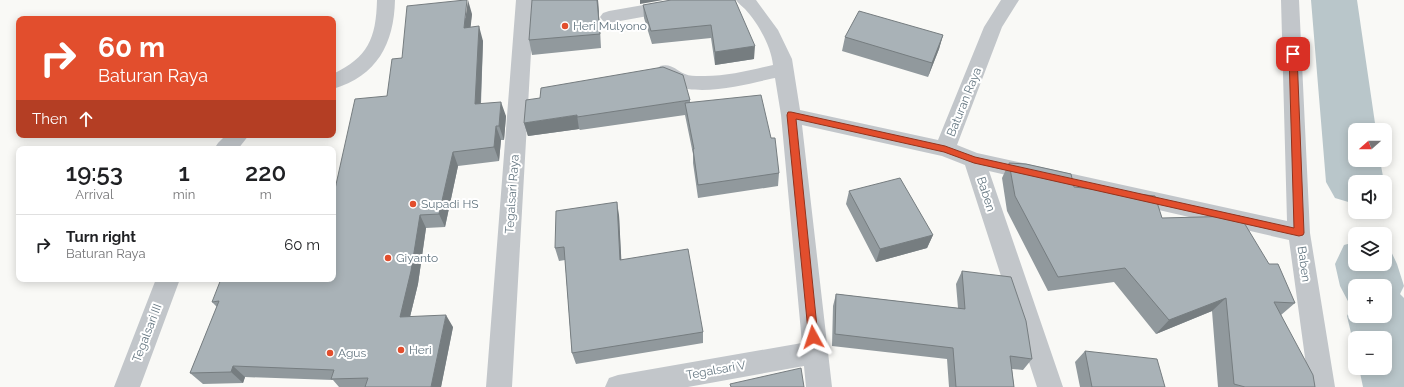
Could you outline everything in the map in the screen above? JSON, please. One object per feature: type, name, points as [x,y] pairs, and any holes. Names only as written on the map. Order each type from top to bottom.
[{"type":"street","points":[[336,81],[348,75],[369,59],[379,42],[386,13],[386,0]]},
{"type":"street","name":"Tegalsari Raya","points":[[499,387],[525,0]]},
{"type":"street","points":[[609,17],[703,0]]},
{"type":"street","points":[[745,0],[751,5],[769,30],[782,59],[784,69],[791,115],[814,353],[819,387]]},
{"type":"street","name":"Baturan Raya","points":[[791,115],[945,149],[993,27],[1010,0]]},
{"type":"street","points":[[1290,0],[1299,233]]},
{"type":"street","points":[[667,71],[680,80],[693,83],[708,83],[784,69]]},
{"type":"street","points":[[228,146],[236,138]]},
{"type":"street","name":"Baben","points":[[945,149],[974,160],[1299,233],[1322,387]]},
{"type":"street","name":"Baben","points":[[974,160],[1050,387]]},
{"type":"street","name":"Tegalsari III","points":[[127,387],[167,282]]},
{"type":"street","name":"Tegalsari V","points":[[618,387],[814,353]]},
{"type":"building","points":[[467,0],[464,28],[479,26],[475,104],[501,102],[499,126],[496,126],[494,147],[453,152],[439,214],[420,215],[411,271],[400,317],[446,315],[431,387],[365,387],[368,378],[331,379],[334,370],[233,366],[231,372],[190,373],[219,301],[212,302],[220,282],[336,282],[336,184],[355,99],[387,96],[392,59],[402,58],[407,6]]},
{"type":"building","name":"Heri Mulyono","points":[[532,0],[597,0],[600,34],[529,40]]},
{"type":"building","points":[[671,0],[735,0],[755,46],[715,52],[711,25],[651,31],[643,5]]},
{"type":"building","points":[[859,11],[943,35],[932,63],[845,37]]},
{"type":"building","points":[[663,67],[683,75],[690,100],[577,117],[577,115],[524,123],[526,100],[540,98],[541,88]]},
{"type":"building","points":[[761,95],[771,138],[775,138],[779,173],[698,185],[694,149],[685,103]]},
{"type":"building","points":[[1009,163],[1026,164],[1071,174],[1074,187],[1155,196],[1162,218],[1240,216],[1269,264],[1278,264],[1295,303],[1274,302],[1313,375],[1315,387],[1245,387],[1234,384],[1226,298],[1169,320],[1125,268],[1058,277],[1015,196]]},
{"type":"building","points":[[900,178],[933,235],[880,249],[849,191]]},
{"type":"building","points":[[617,202],[620,260],[688,249],[703,332],[572,353],[564,247],[555,248],[556,211]]},
{"type":"building","points":[[962,271],[1011,277],[1026,321],[1032,359],[1010,356],[1014,387],[956,387],[953,348],[835,334],[836,294],[965,309]]},
{"type":"building","points":[[1085,351],[1157,359],[1165,387],[1092,387]]},
{"type":"building","points":[[801,368],[804,387],[731,387],[730,384]]},
{"type":"waterway","points":[[1334,0],[1354,175]]},
{"type":"waterway","points":[[1368,271],[1370,279]]},
{"type":"waterway","points":[[1382,323],[1398,387]]},
{"type":"place","name":"Heri Mulyono","points":[[565,26]]},
{"type":"place","name":"Supadi HS","points":[[413,204]]},
{"type":"place","name":"Giyanto","points":[[388,258]]},
{"type":"place","name":"Heri","points":[[401,350]]},
{"type":"place","name":"Agus","points":[[330,353]]},
{"type":"route","points":[[813,337],[791,115],[945,149],[974,160],[1299,233],[1293,54]]}]
